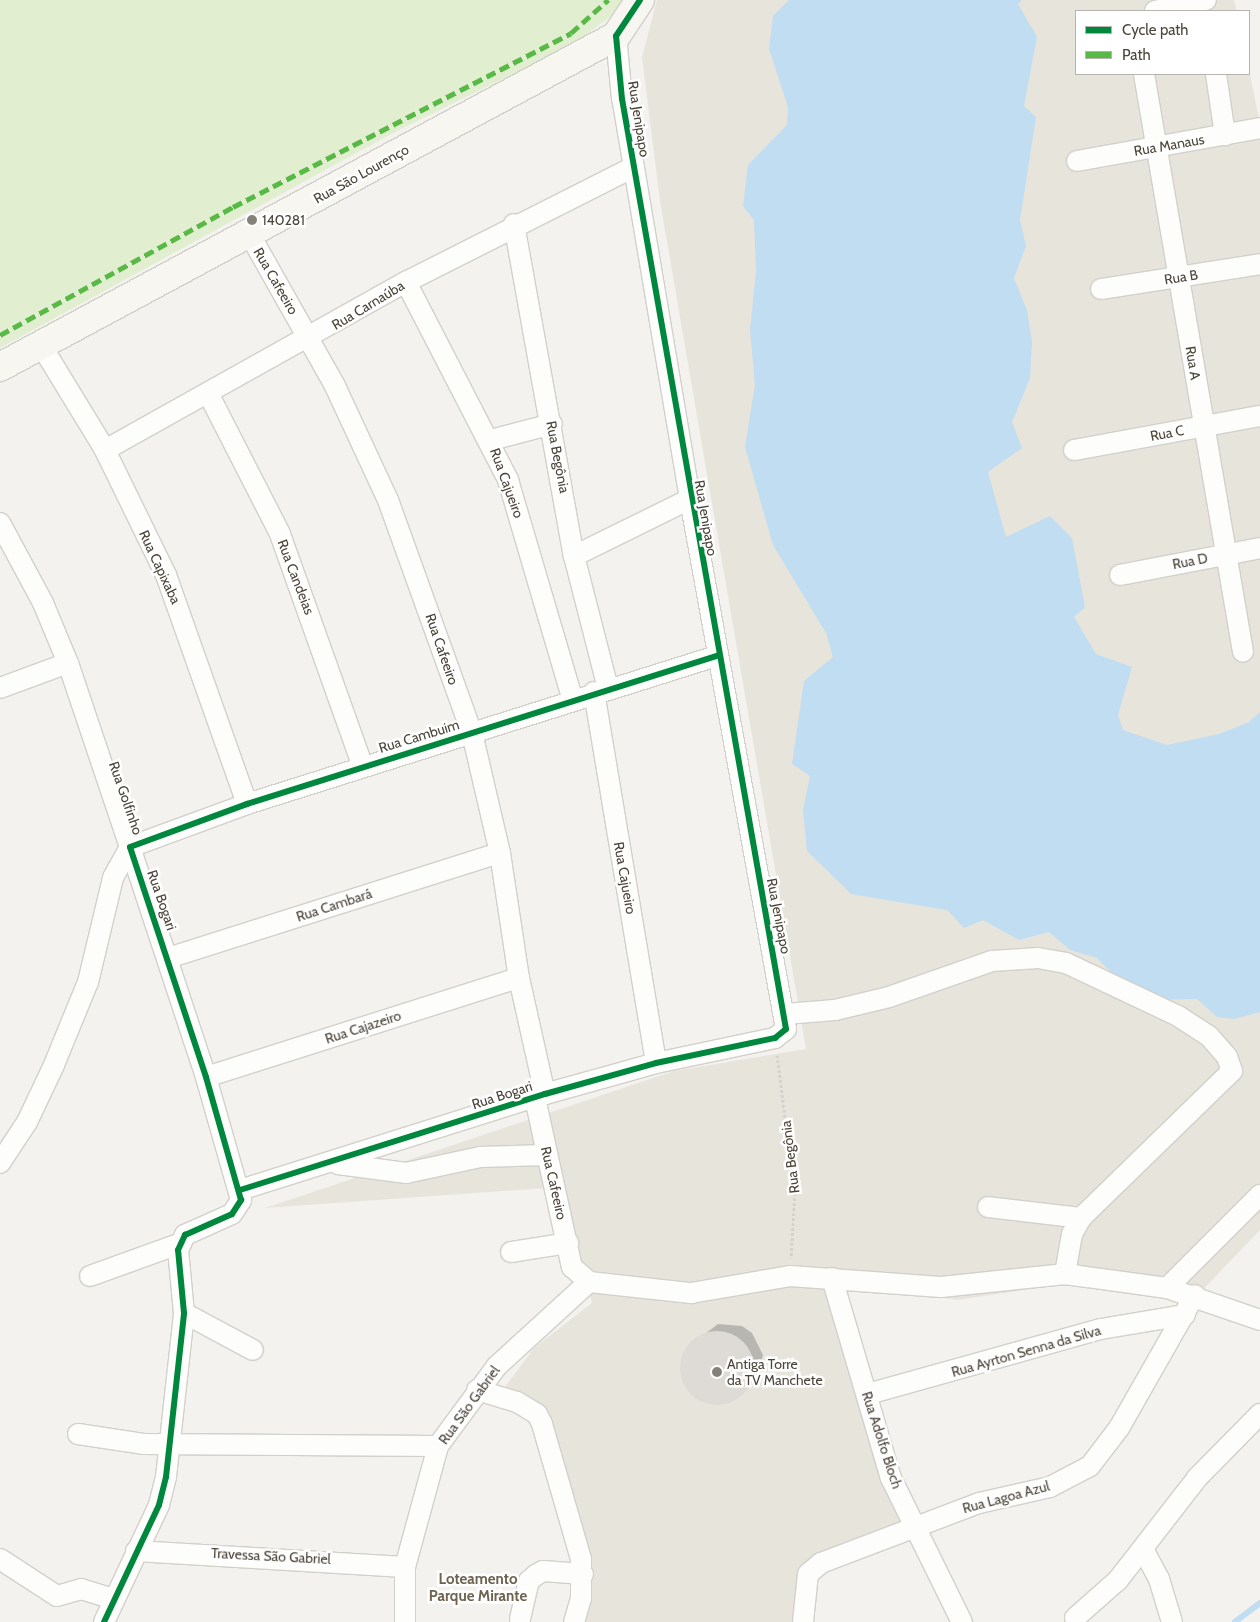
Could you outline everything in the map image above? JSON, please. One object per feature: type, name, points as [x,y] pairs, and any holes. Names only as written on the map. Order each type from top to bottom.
[{"type":"street","points":[[616,36],[640,0]]},
{"type":"street","points":[[1160,10],[1206,0]]},
{"type":"street","name":"Rua Jenipapo","points":[[616,36],[634,167],[690,500],[717,656],[785,1014],[784,1034],[775,1038]]},
{"type":"street","name":"Rua São Lourenço","points":[[0,367],[250,235],[616,36]]},
{"type":"street","name":"Rua A","points":[[1144,75],[1243,652]]},
{"type":"street","points":[[1216,75],[1225,134]]},
{"type":"street","name":"Rua Manaus","points":[[1077,161],[1260,128]]},
{"type":"street","name":"Rua Carnaúba","points":[[105,450],[310,340],[406,282],[514,224],[634,167]]},
{"type":"street","name":"Rua Begônia","points":[[514,224],[552,424],[574,556],[601,690]]},
{"type":"street","name":"Rua Cafeeiro","points":[[250,235],[310,340],[388,500],[472,733],[500,853],[540,1096],[546,1155],[568,1243],[572,1267],[589,1282]]},
{"type":"street","name":"Rua B","points":[[1101,289],[1260,264]]},
{"type":"street","name":"Rua Cajueiro","points":[[406,282],[491,440],[537,568],[572,698]]},
{"type":"street","name":"Rua Capixaba","points":[[41,345],[105,450],[166,575],[247,804]]},
{"type":"street","name":"Rua Candeias","points":[[209,395],[280,534],[363,767]]},
{"type":"street","name":"Rua C","points":[[1074,450],[1260,416]]},
{"type":"street","points":[[491,440],[552,424]]},
{"type":"street","points":[[574,556],[690,500]]},
{"type":"street","name":"Rua Golfinho","points":[[0,522],[43,603],[68,663],[130,847],[113,878],[88,982],[54,1065],[27,1122],[0,1163]]},
{"type":"street","name":"Rua D","points":[[1120,575],[1260,548]]},
{"type":"street","name":"Rua Cambuim","points":[[130,847],[247,804],[472,733],[572,698],[717,656]]},
{"type":"street","points":[[0,688],[68,663]]},
{"type":"street","name":"Rua Cajueiro","points":[[601,690],[656,1063]]},
{"type":"street","name":"Rua Bogari","points":[[130,847],[168,958],[240,1190],[333,1163],[540,1096],[656,1063],[775,1038]]},
{"type":"street","name":"Rua Cambará","points":[[168,958],[500,853]]},
{"type":"street","points":[[785,1014],[835,1010],[889,997],[992,961],[1038,958],[1066,963],[1194,1025],[1227,1057],[1232,1071],[1081,1218],[1072,1234],[1065,1274]]},
{"type":"street","name":"Rua Cajazeiro","points":[[206,1077],[520,978]]},
{"type":"street","points":[[333,1163],[406,1173],[475,1158],[546,1155]]},
{"type":"street","points":[[104,1622],[159,1505],[172,1444],[184,1313],[179,1251],[191,1232],[232,1214],[240,1200],[240,1190]]},
{"type":"street","points":[[1167,1288],[1260,1195]]},
{"type":"street","points":[[988,1207],[1081,1218]]},
{"type":"street","points":[[511,1252],[568,1243]]},
{"type":"street","points":[[90,1276],[179,1251]]},
{"type":"street","points":[[589,1282],[690,1293],[790,1276],[941,1287],[1065,1274],[1167,1288],[1195,1295],[1260,1320]]},
{"type":"street","name":"Rua Adolfo Bloch","points":[[832,1278],[868,1394],[891,1478],[962,1622]]},
{"type":"street","name":"Rua São Gabriel","points":[[404,1622],[405,1567],[438,1446],[477,1390],[513,1350],[564,1309],[589,1282]]},
{"type":"street","name":"Rua Lagoa Azul","points":[[803,1622],[804,1588],[815,1567],[915,1524],[1050,1487],[1090,1466],[1119,1428],[1185,1316],[1195,1295]]},
{"type":"street","points":[[184,1313],[254,1350]]},
{"type":"street","name":"Rua Ayrton Senna da Silva","points":[[868,1394],[1101,1329],[1185,1316]]},
{"type":"street","points":[[477,1390],[517,1402],[537,1414],[583,1574],[574,1622]]},
{"type":"street","points":[[1076,1618],[1118,1580],[1197,1478],[1260,1414]]},
{"type":"street","points":[[78,1434],[143,1444],[438,1446]]},
{"type":"street","points":[[1143,1549],[1159,1579],[1172,1622]]},
{"type":"street","name":"Travessa São Gabriel","points":[[136,1551],[405,1567]]},
{"type":"street","points":[[0,1560],[57,1596],[81,1589],[114,1599]]},
{"type":"street","points":[[520,1619],[529,1581],[536,1575],[543,1571],[583,1574]]},
{"type":"shaded area","points":[[657,0],[1234,0],[1237,10],[1075,10],[1075,75],[1250,75],[1260,124],[1260,1230],[1193,1300],[1085,1281],[957,1300],[814,1277],[829,1286],[907,1521],[813,1563],[799,1622],[585,1622],[589,1578],[536,1407],[502,1391],[534,1348],[592,1303],[561,1187],[265,1208],[674,1071],[806,1049],[660,201],[642,57]]},
{"type":"green space","points":[[0,0],[622,0],[623,7],[575,43],[393,133],[0,348]]},
{"type":"water","points":[[789,0],[1022,0],[1018,4],[1037,37],[1024,106],[1036,117],[1020,220],[1026,246],[1014,278],[1027,310],[1032,342],[1030,378],[1012,422],[1022,448],[988,472],[1006,537],[1050,516],[1072,538],[1085,607],[1074,617],[1096,654],[1132,667],[1118,715],[1123,730],[1167,745],[1219,734],[1249,722],[1260,712],[1260,1012],[1234,1019],[1217,1017],[1197,999],[1148,1000],[1122,984],[1097,958],[1070,950],[1049,932],[1019,940],[983,920],[964,928],[947,910],[851,894],[807,851],[803,810],[810,776],[792,764],[804,681],[833,657],[826,633],[773,545],[745,447],[755,385],[750,330],[756,271],[754,220],[743,206],[748,165],[787,125],[788,107],[769,49],[773,16]]},
{"type":"building","name":"Antiga Torre da TV Manchete","points":[[717,1331],[731,1334],[743,1342],[751,1354],[754,1368],[751,1382],[743,1394],[731,1402],[717,1405],[703,1402],[691,1394],[683,1382],[680,1368],[683,1354],[691,1342],[703,1334]]},
{"type":"waterway","points":[[1235,1622],[1260,1603]]},
{"type":"marked path","points":[[0,335],[233,207],[571,33],[608,0]]},
{"type":"cycle path","points":[[240,1190],[545,1094],[656,1063],[775,1038],[786,1029],[622,99],[616,36],[640,0]]},
{"type":"cycle path","points":[[104,1622],[159,1505],[166,1477],[184,1313],[178,1250],[185,1235],[232,1214],[241,1200],[206,1077],[130,847],[247,804],[717,656]]},
{"type":"place","name":"140281","points":[[252,220]]},
{"type":"place","name":"Antiga Torre da TV Manchete","points":[[717,1372]]},
{"type":"district","name":"Loteamento Parque Mirante","points":[[478,1588]]}]
